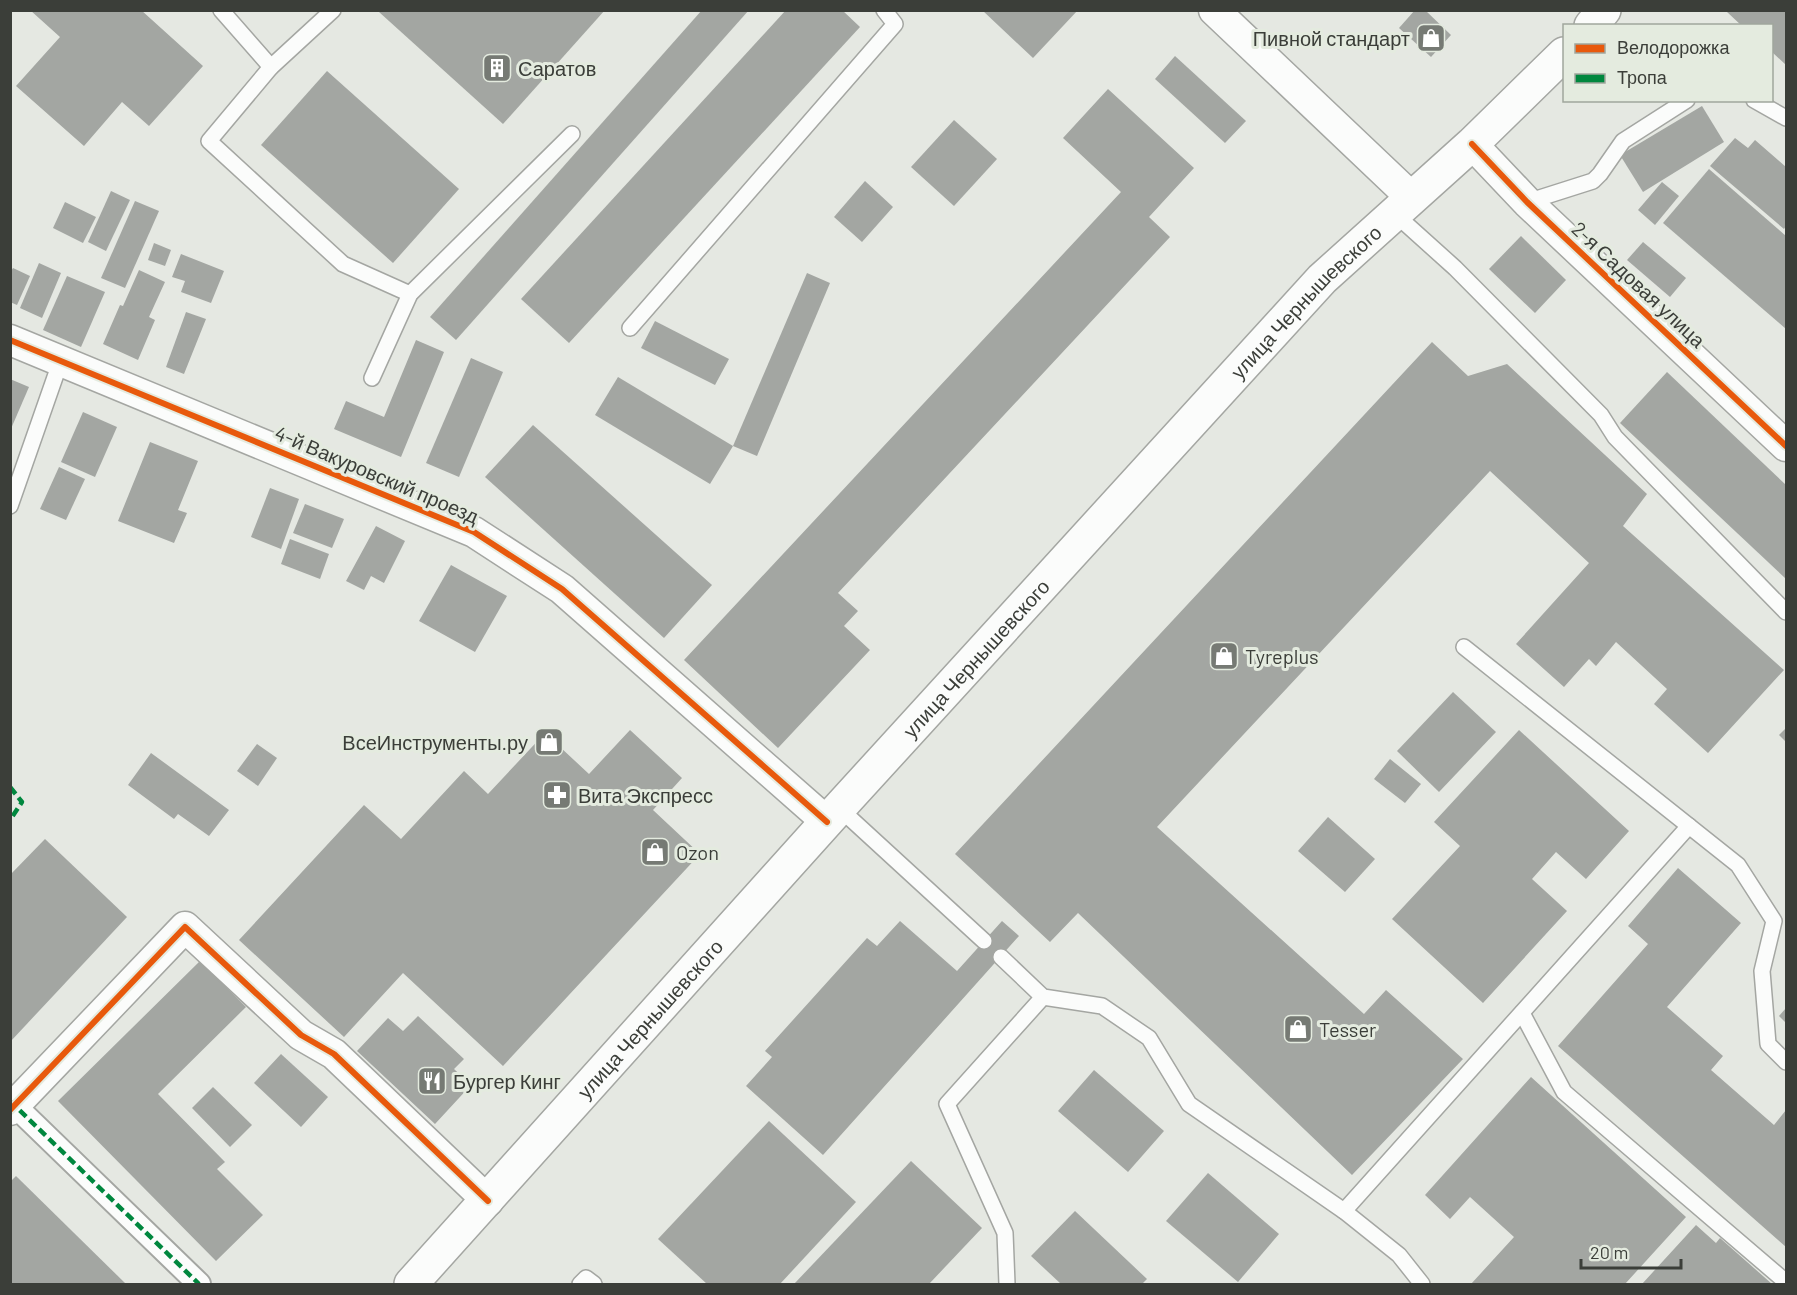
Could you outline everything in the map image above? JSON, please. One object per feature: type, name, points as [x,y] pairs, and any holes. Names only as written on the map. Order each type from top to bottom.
[{"type":"main road","points":[[1593,24],[1604,10]]},
{"type":"main road","name":"улица Чернышевского","points":[[412,1284],[833,815],[1323,279],[1472,144],[1563,55]]},
{"type":"street","points":[[1214,10],[1404,206]]},
{"type":"street","name":"2-я Садовая улица","points":[[1472,144],[1527,202],[1786,446]]},
{"type":"street","name":"4-й Вакуровский проезд","points":[[10,340],[474,532],[562,589],[833,815]]},
{"type":"street","points":[[199,1284],[12,1106],[185,927],[301,1035],[334,1054],[488,1201]]},
{"type":"lane","points":[[221,10],[271,67]]},
{"type":"lane","points":[[333,10],[271,67],[209,141],[343,264],[410,294]]},
{"type":"lane","points":[[630,328],[895,24],[884,10]]},
{"type":"lane","points":[[1527,202],[1593,181],[1623,141],[1684,102]]},
{"type":"lane","points":[[1758,102],[1786,118]]},
{"type":"lane","points":[[372,378],[410,294],[572,134]]},
{"type":"lane","points":[[1404,206],[1455,268],[1601,415],[1615,437],[1786,612]]},
{"type":"lane","points":[[10,506],[61,360]]},
{"type":"lane","points":[[1464,647],[1738,865],[1774,921],[1762,971],[1768,1044],[1786,1062]]},
{"type":"lane","points":[[833,815],[984,941]]},
{"type":"lane","points":[[1344,1211],[1689,826]]},
{"type":"lane","points":[[1001,957],[1043,997],[1102,1006],[1149,1038],[1189,1104],[1344,1211],[1399,1255],[1422,1284]]},
{"type":"lane","points":[[1007,1284],[1005,1233],[947,1104],[1043,997]]},
{"type":"lane","points":[[1522,1013],[1564,1092],[1786,1282]]},
{"type":"lane","points":[[580,1284],[586,1278],[594,1284]]},
{"type":"building","points":[[30,10],[141,10],[203,66],[149,126],[122,102],[84,146],[16,86],[60,37]]},
{"type":"building","name":"Саратов","points":[[380,10],[605,10],[503,124],[379,12]]},
{"type":"building","points":[[702,10],[749,10],[456,340],[430,317]]},
{"type":"building","points":[[786,10],[842,10],[860,27],[569,343],[521,299]]},
{"type":"building","points":[[982,10],[1078,10],[1033,58]]},
{"type":"building","points":[[1415,10],[1425,10],[1451,35],[1431,57],[1399,28]]},
{"type":"building","points":[[1728,10],[1786,10],[1786,65],[1773,53],[1773,24],[1740,24],[1727,12]]},
{"type":"building","points":[[1175,56],[1246,121],[1225,143],[1155,79]]},
{"type":"building","points":[[327,71],[459,189],[393,263],[261,145]]},
{"type":"building","points":[[1108,89],[1194,168],[1149,217],[1170,237],[838,593],[858,611],[844,626],[870,650],[778,748],[684,660],[1121,192],[1063,138]]},
{"type":"building","points":[[1702,106],[1724,142],[1643,192],[1620,155]]},
{"type":"building","points":[[954,120],[997,159],[954,206],[911,167]]},
{"type":"building","points":[[1735,138],[1748,148],[1755,140],[1786,167],[1786,226],[1784,229],[1710,166]]},
{"type":"building","points":[[1709,169],[1786,236],[1786,329],[1663,223]]},
{"type":"building","points":[[865,181],[893,207],[862,242],[834,217]]},
{"type":"building","points":[[1662,182],[1679,196],[1655,225],[1638,210]]},
{"type":"building","points":[[111,191],[130,200],[106,251],[88,242]]},
{"type":"building","points":[[135,201],[159,211],[125,288],[101,278]]},
{"type":"building","points":[[65,202],[96,217],[83,243],[53,228]]},
{"type":"building","points":[[1521,236],[1566,280],[1535,313],[1489,269]]},
{"type":"building","points":[[1643,242],[1686,278],[1670,297],[1627,260]]},
{"type":"building","points":[[154,243],[171,250],[165,266],[148,260]]},
{"type":"building","points":[[181,254],[224,271],[211,303],[181,292],[185,281],[172,277]]},
{"type":"building","points":[[39,263],[61,273],[42,318],[20,308]]},
{"type":"building","points":[[13,268],[30,276],[17,305],[10,302],[10,273]]},
{"type":"building","points":[[139,270],[165,282],[149,317],[155,320],[138,360],[103,344]]},
{"type":"building","points":[[807,273],[830,283],[757,456],[733,446]]},
{"type":"building","points":[[67,276],[105,292],[81,347],[43,330]]},
{"type":"building","points":[[186,312],[206,319],[184,374],[166,367]]},
{"type":"building","points":[[655,321],[729,359],[715,385],[641,348]]},
{"type":"building","points":[[416,340],[444,352],[401,457],[334,429],[346,401],[384,417]]},
{"type":"building","points":[[1432,342],[1468,376],[1507,364],[1647,494],[1623,526],[1784,670],[1708,753],[1654,704],[1667,689],[1616,642],[1596,666],[1589,659],[1564,687],[1516,644],[1589,563],[1490,471],[1157,827],[1364,1014],[1386,990],[1463,1059],[1352,1175],[1078,913],[1050,942],[955,854]]},
{"type":"building","points":[[471,358],[503,372],[459,477],[426,463]]},
{"type":"building","points":[[1667,372],[1786,485],[1786,579],[1620,423]]},
{"type":"building","points":[[618,377],[733,446],[710,484],[595,415]]},
{"type":"building","points":[[10,379],[29,387],[10,431]]},
{"type":"building","points":[[83,412],[117,427],[95,477],[61,462]]},
{"type":"building","points":[[533,425],[712,585],[664,638],[485,477]]},
{"type":"building","points":[[150,442],[198,461],[178,510],[187,513],[174,543],[118,521]]},
{"type":"building","points":[[59,467],[85,479],[66,520],[40,509]]},
{"type":"building","points":[[270,488],[299,499],[281,549],[251,537]]},
{"type":"building","points":[[305,504],[344,519],[332,548],[293,533]]},
{"type":"building","points":[[376,526],[405,541],[384,583],[371,576],[364,590],[346,581]]},
{"type":"building","points":[[290,539],[329,554],[320,579],[281,564]]},
{"type":"building","points":[[451,565],[507,596],[475,652],[419,621]]},
{"type":"building","points":[[1453,692],[1496,732],[1439,792],[1397,751]]},
{"type":"building","points":[[1786,728],[1786,742],[1779,735]]},
{"type":"building","points":[[630,730],[682,778],[653,810],[700,854],[503,1066],[403,973],[344,1037],[239,940],[364,805],[401,839],[464,771],[488,794],[545,733],[589,774]]},
{"type":"building","points":[[1519,730],[1629,831],[1586,879],[1556,852],[1532,879],[1567,911],[1483,1003],[1392,919],[1460,846],[1434,822]]},
{"type":"building","points":[[257,744],[277,758],[258,786],[237,771]]},
{"type":"building","points":[[151,753],[229,810],[209,836],[178,814],[174,819],[128,785]]},
{"type":"building","points":[[1390,759],[1421,784],[1405,803],[1374,779]]},
{"type":"building","points":[[1328,817],[1375,859],[1345,892],[1298,851]]},
{"type":"building","points":[[45,839],[127,917],[10,1042],[10,875]]},
{"type":"building","points":[[1678,868],[1741,923],[1667,1007],[1723,1056],[1711,1070],[1774,1125],[1786,1110],[1786,1247],[1558,1046],[1648,944],[1628,926]]},
{"type":"building","points":[[900,921],[957,971],[1002,921],[1019,936],[823,1155],[746,1086],[772,1057],[765,1051],[867,938],[877,946]]},
{"type":"building","points":[[200,961],[246,1007],[158,1094],[225,1162],[217,1169],[263,1215],[216,1261],[58,1101]]},
{"type":"building","points":[[1786,1008],[1786,1023],[1779,1016]]},
{"type":"building","points":[[418,1016],[464,1059],[454,1069],[471,1085],[435,1124],[357,1051],[388,1018],[403,1031]]},
{"type":"building","points":[[281,1054],[328,1097],[301,1127],[254,1083]]},
{"type":"building","points":[[1094,1070],[1164,1131],[1128,1172],[1058,1111]]},
{"type":"building","points":[[1531,1077],[1686,1217],[1625,1284],[1471,1284],[1514,1237],[1470,1197],[1450,1219],[1425,1195]]},
{"type":"building","points":[[213,1087],[252,1125],[230,1147],[192,1108]]},
{"type":"building","points":[[769,1121],[856,1202],[780,1284],[707,1284],[658,1239]]},
{"type":"building","points":[[911,1161],[982,1228],[929,1284],[794,1284]]},
{"type":"building","points":[[1208,1173],[1279,1234],[1238,1282],[1166,1221]]},
{"type":"building","points":[[16,1176],[126,1284],[10,1284],[10,1182]]},
{"type":"building","points":[[1075,1211],[1147,1279],[1142,1284],[1061,1284],[1031,1256]]},
{"type":"building","points":[[1696,1225],[1716,1243],[1720,1238],[1772,1284],[1642,1284]]},
{"type":"marked path","points":[[10,787],[22,802],[10,820]]},
{"type":"marked path","points":[[10,1101],[199,1284]]},
{"type":"cycle path","points":[[1472,144],[1527,202],[1786,446]]},
{"type":"cycle path","points":[[10,340],[474,532],[562,589],[827,822]]},
{"type":"cycle path","points":[[10,1110],[185,927],[301,1035],[334,1054],[488,1201]]},
{"type":"place","name":"Пивной стандарт","points":[[1431,38]]},
{"type":"place","name":"Саратов","points":[[497,68]]},
{"type":"place","name":"Tyreplus","points":[[1224,656]]},
{"type":"place","name":"ВсеИнструменты.ру","points":[[549,742]]},
{"type":"place","name":"Вита Экспресс","points":[[557,795]]},
{"type":"place","name":"Ozon","points":[[655,852]]},
{"type":"place","name":"Tesser","points":[[1298,1029]]},
{"type":"place","name":"Бургер Кинг","points":[[432,1081]]}]
